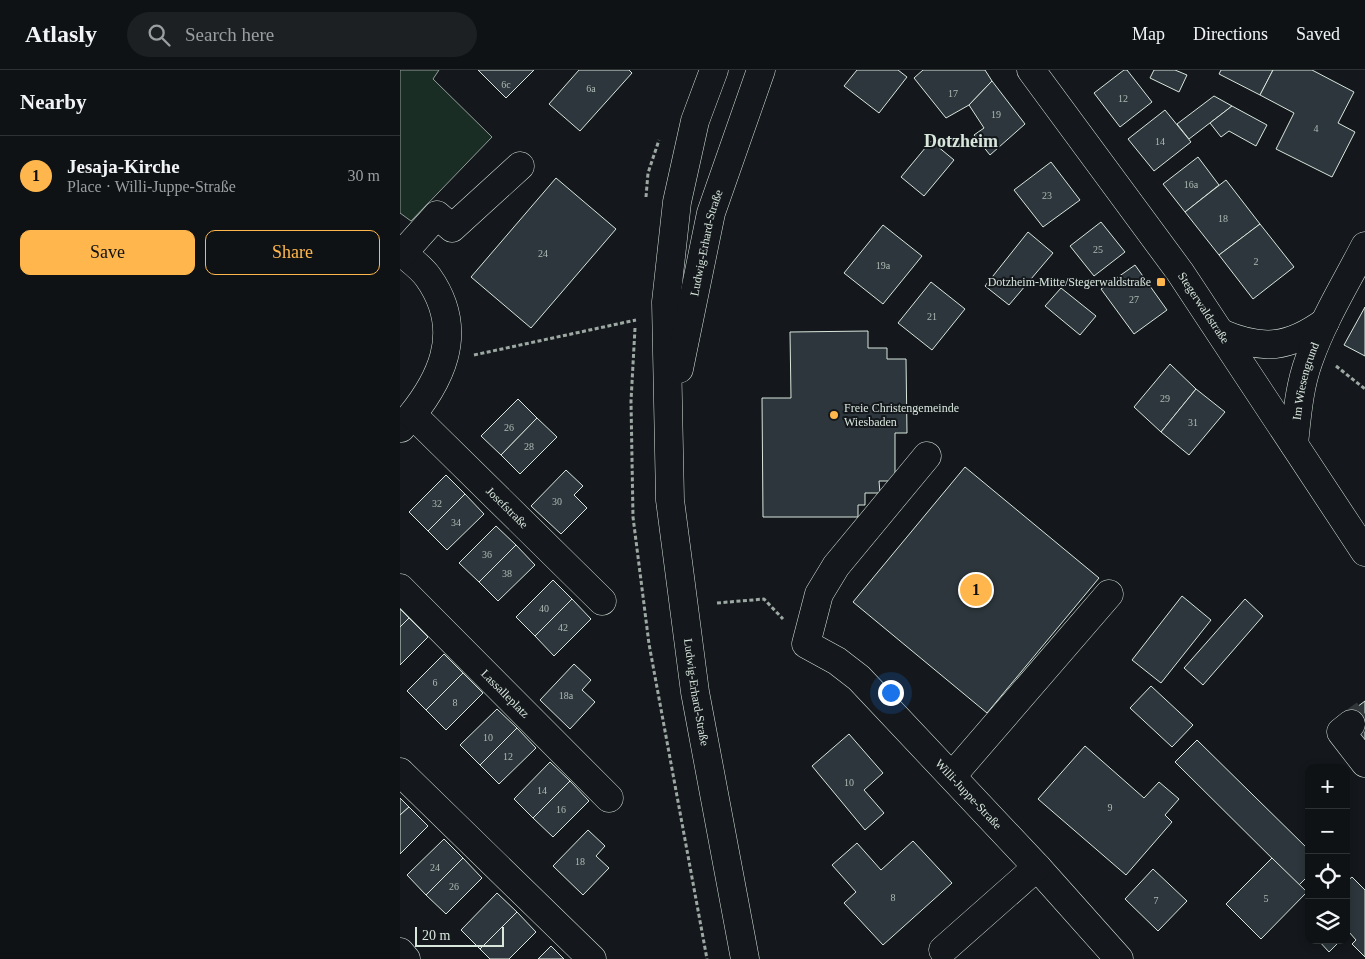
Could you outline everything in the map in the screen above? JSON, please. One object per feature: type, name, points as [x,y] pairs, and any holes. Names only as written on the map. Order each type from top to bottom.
[{"type":"street","name":"Ludwig-Erhard-Straße","points":[[714,70],[696,121],[677,202],[666,302],[670,500],[695,692],[744,959]]},
{"type":"street","name":"Ludwig-Erhard-Straße","points":[[668,422],[711,213],[761,70]]},
{"type":"street","name":"Stegerwaldstraße","points":[[1031,70],[1180,272],[1365,552]]},
{"type":"street","points":[[401,252],[437,215],[452,228],[520,166]]},
{"type":"street","name":"Im Wiesengrund","points":[[1294,444],[1298,402],[1309,361],[1326,322],[1365,246]]},
{"type":"street","name":"Josefstraße","points":[[401,252],[427,276],[443,305],[448,344],[438,377],[406,422],[602,601]]},
{"type":"street","name":"Im Wiesengrund","points":[[1221,333],[1242,342],[1264,346],[1286,343],[1307,335],[1326,322]]},
{"type":"street","points":[[806,644],[819,594],[836,566],[927,456]]},
{"type":"street","name":"Lassalleplatz","points":[[400,588],[609,798]]},
{"type":"street","points":[[952,776],[1109,594]]},
{"type":"street","name":"Willi-Juppe-Straße","points":[[806,644],[837,661],[859,678],[1037,867],[1119,959]]},
{"type":"street","points":[[400,772],[592,959]]},
{"type":"street","points":[[944,950],[1037,867]]},
{"type":"street","points":[[400,952],[406,959]]},
{"type":"path","points":[[444,360],[636,320]]},
{"type":"path","points":[[717,603],[764,599],[806,644]]},
{"type":"green space","points":[[400,70],[439,70],[433,79],[492,137],[411,221],[400,213]]},
{"type":"building","points":[[478,70],[534,70],[506,98]]},
{"type":"building","points":[[579,70],[629,70],[632,73],[580,131],[549,104]]},
{"type":"building","points":[[857,70],[898,70],[907,77],[879,113],[844,86]]},
{"type":"building","points":[[923,70],[985,70],[992,81],[969,105],[946,118],[914,78]]},
{"type":"building","points":[[1124,70],[1127,70],[1152,102],[1120,127],[1094,93]]},
{"type":"building","points":[[1154,70],[1175,70],[1187,75],[1179,92],[1150,78]]},
{"type":"building","points":[[1221,70],[1273,70],[1260,95],[1219,74]]},
{"type":"building","points":[[1273,70],[1312,70],[1354,92],[1338,123],[1355,132],[1332,177],[1276,149],[1294,113],[1260,95]]},
{"type":"building","points":[[992,81],[1025,124],[990,155],[974,135],[984,128],[969,105]]},
{"type":"building","points":[[1214,96],[1232,106],[1189,139],[1177,124]]},
{"type":"building","points":[[1232,106],[1267,125],[1256,146],[1229,131],[1221,137],[1210,123]]},
{"type":"building","points":[[1165,110],[1191,142],[1154,171],[1128,139]]},
{"type":"building","points":[[931,141],[954,160],[924,196],[901,177]]},
{"type":"building","points":[[1198,157],[1219,185],[1185,212],[1163,184]]},
{"type":"building","points":[[1051,162],[1080,200],[1043,227],[1014,190]]},
{"type":"building","points":[[556,178],[616,229],[531,328],[471,277]]},
{"type":"building","points":[[1226,180],[1260,224],[1219,255],[1185,212]]},
{"type":"building","points":[[1101,222],[1125,252],[1094,276],[1070,246]]},
{"type":"building","points":[[1260,224],[1294,267],[1253,299],[1219,255]]},
{"type":"building","points":[[883,225],[922,256],[883,304],[844,273]]},
{"type":"building","points":[[1028,232],[1053,253],[1009,305],[985,286]]},
{"type":"building","points":[[1135,265],[1167,310],[1134,334],[1101,289]]},
{"type":"building","points":[[931,282],[965,309],[932,350],[898,323]]},
{"type":"building","points":[[1061,288],[1096,316],[1080,335],[1045,306]]},
{"type":"building","points":[[1365,307],[1365,356],[1344,345]]},
{"type":"building","name":"Freie Christengemeinde Wiesbaden","points":[[868,331],[868,348],[887,348],[887,359],[906,359],[907,433],[895,433],[895,481],[879,481],[880,493],[865,493],[865,505],[858,505],[858,517],[763,517],[762,398],[791,398],[790,332]]},
{"type":"building","points":[[1170,364],[1196,389],[1161,432],[1134,407]]},
{"type":"building","points":[[1196,389],[1225,412],[1189,455],[1161,432]]},
{"type":"building","points":[[518,399],[537,418],[501,455],[481,436]]},
{"type":"building","points":[[537,418],[557,437],[520,474],[501,455]]},
{"type":"building","points":[[965,467],[1099,578],[987,713],[853,602]]},
{"type":"building","points":[[566,470],[583,486],[574,495],[587,508],[561,534],[531,506]]},
{"type":"building","points":[[446,475],[465,494],[428,531],[409,512]]},
{"type":"building","points":[[465,494],[484,514],[447,550],[428,531]]},
{"type":"building","points":[[496,526],[516,545],[479,582],[459,563]]},
{"type":"building","points":[[516,545],[535,565],[498,601],[479,582]]},
{"type":"building","points":[[553,580],[572,599],[535,636],[516,617]]},
{"type":"building","points":[[1182,596],[1211,620],[1161,683],[1132,660]]},
{"type":"building","points":[[572,599],[591,619],[554,656],[535,636]]},
{"type":"building","points":[[1245,599],[1263,616],[1203,685],[1184,668]]},
{"type":"building","points":[[400,609],[409,618],[400,627]]},
{"type":"building","points":[[409,618],[428,637],[400,665],[400,627]]},
{"type":"building","points":[[444,654],[463,673],[426,710],[407,691]]},
{"type":"building","points":[[574,664],[591,680],[582,690],[595,702],[570,729],[540,700]]},
{"type":"building","points":[[463,673],[483,693],[446,730],[426,710]]},
{"type":"building","points":[[1151,686],[1193,725],[1172,747],[1130,708]]},
{"type":"building","points":[[1365,701],[1365,742],[1345,716]]},
{"type":"building","points":[[497,709],[517,728],[480,765],[460,745]]},
{"type":"building","points":[[517,728],[536,748],[499,784],[480,765]]},
{"type":"building","points":[[849,734],[883,773],[864,790],[884,813],[865,830],[812,766]]},
{"type":"building","points":[[1197,740],[1305,846],[1305,879],[1299,885],[1175,762]]},
{"type":"building","points":[[1085,746],[1144,798],[1159,782],[1179,799],[1165,815],[1172,822],[1126,875],[1038,799]]},
{"type":"building","points":[[550,762],[570,781],[533,818],[514,799]]},
{"type":"building","points":[[570,781],[589,801],[553,837],[533,818]]},
{"type":"building","points":[[400,798],[409,807],[400,815]]},
{"type":"building","points":[[409,807],[428,826],[400,854],[400,815]]},
{"type":"building","points":[[588,830],[605,846],[596,856],[609,868],[583,895],[553,866]]},
{"type":"building","points":[[444,839],[463,858],[426,895],[407,875]]},
{"type":"building","points":[[913,841],[952,883],[883,945],[844,903],[856,892],[832,865],[857,843],[881,870]]},
{"type":"building","points":[[463,858],[482,878],[446,914],[426,895]]},
{"type":"building","points":[[1272,858],[1305,890],[1305,894],[1261,939],[1226,904]]},
{"type":"building","points":[[1153,869],[1187,901],[1158,931],[1125,899]]},
{"type":"building","points":[[1352,877],[1365,890],[1365,957],[1352,944],[1356,940],[1350,933],[1350,879]]},
{"type":"building","points":[[497,893],[517,912],[480,949],[461,930]]},
{"type":"building","points":[[517,912],[536,932],[509,959],[490,959],[480,949]]},
{"type":"building","points":[[1322,944],[1337,944],[1329,952]]},
{"type":"building","points":[[551,946],[564,959],[538,959]]},
{"type":"tunnel","points":[[1351,724],[1365,714]]},
{"type":"place","name":"Dotzheim-Mitte/Stegerwaldstraße","points":[[1161,282]]},
{"type":"place","name":"Freie Christengemeinde Wiesbaden","points":[[834,415]]},
{"type":"place","name":"Jesaja-Kirche","points":[[976,590]]},
{"type":"district","name":"Dotzheim","points":[[961,141]]}]
